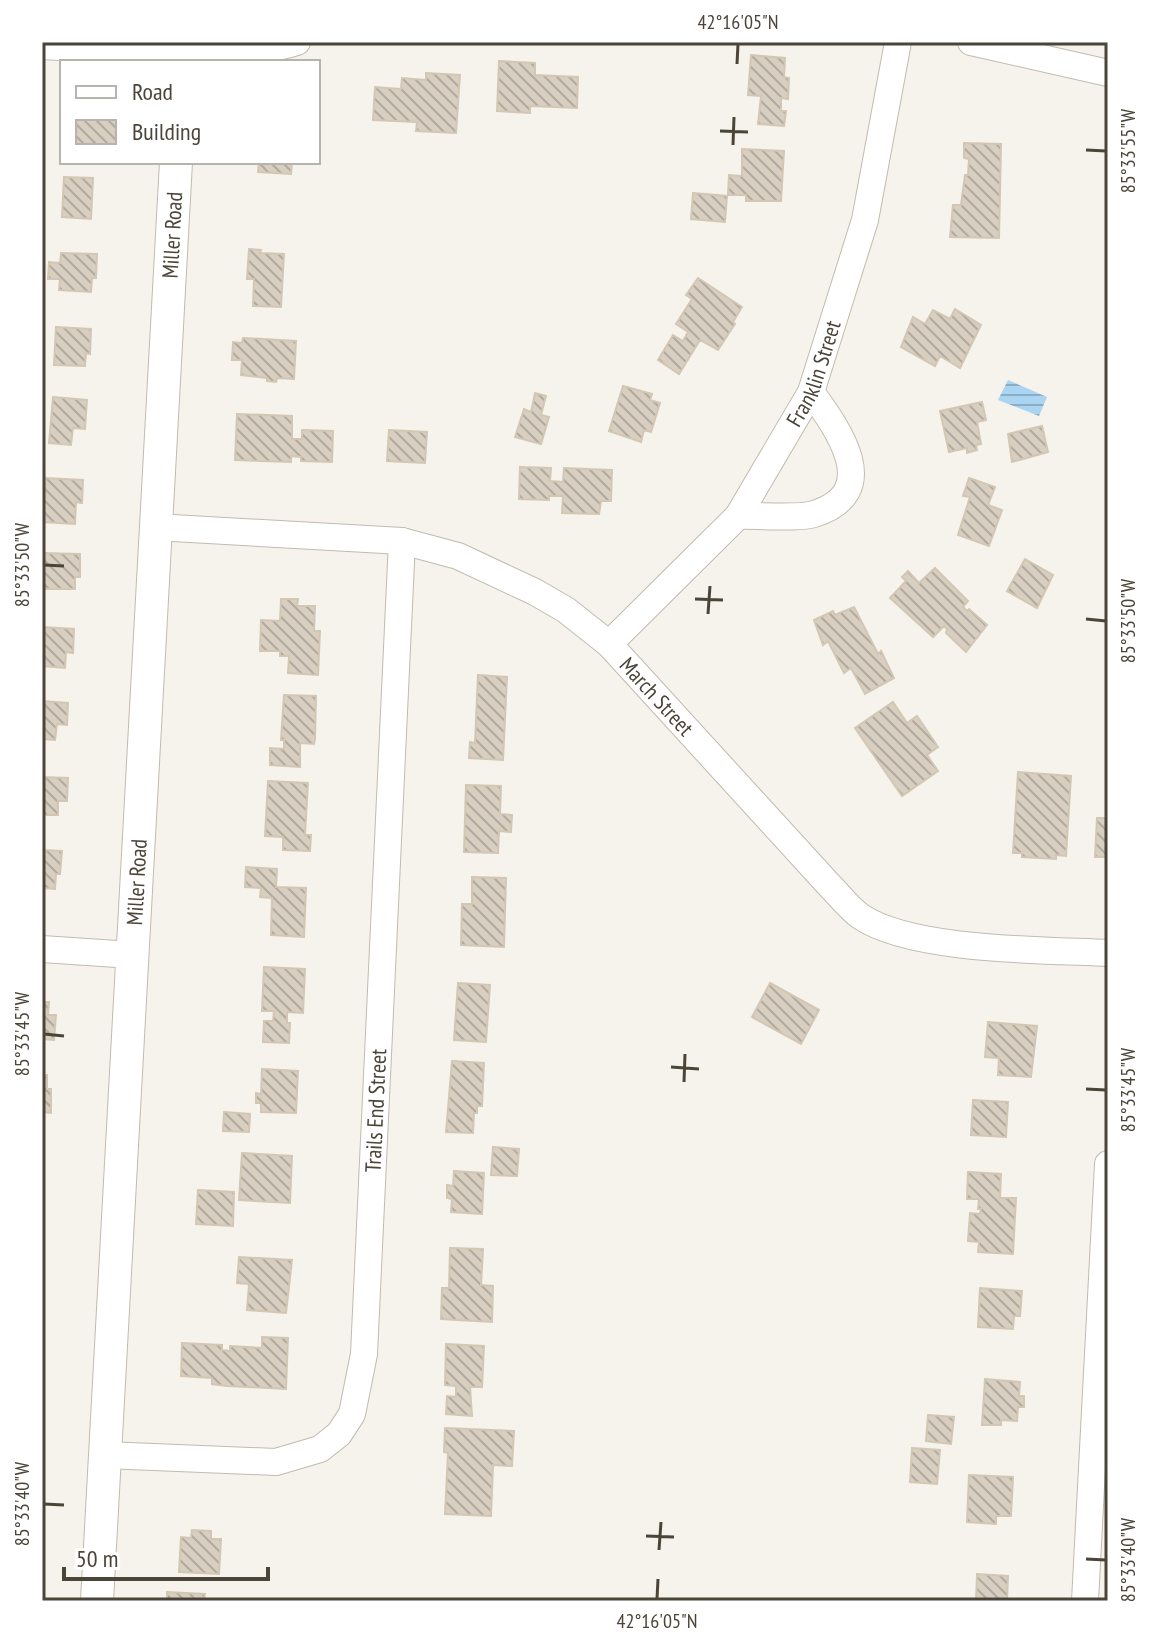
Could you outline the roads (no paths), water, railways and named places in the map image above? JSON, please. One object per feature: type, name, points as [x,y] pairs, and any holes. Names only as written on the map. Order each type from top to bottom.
[{"type":"street","points":[[42,46],[183,52],[248,51],[279,48],[297,42]]},
{"type":"street","name":"Franklin Street","points":[[609,644],[738,516],[811,392],[865,220],[898,42]]},
{"type":"street","points":[[971,42],[1108,73]]},
{"type":"street","name":"Miller Road","points":[[97,1601],[176,164]]},
{"type":"street","points":[[738,516],[813,515],[837,502],[850,486],[852,462],[833,423],[811,392]]},
{"type":"street","name":"March Street","points":[[155,527],[402,541],[458,556],[566,610],[609,644],[860,915],[905,935],[981,946],[1108,953]]},
{"type":"street","name":"Trails End Street","points":[[105,1455],[276,1462],[320,1449],[339,1434],[352,1414],[364,1354],[402,541]]},
{"type":"street","points":[[42,949],[132,955]]},
{"type":"street","points":[[1085,1601],[1108,1164]]},
{"type":"water","points":[[1008,380],[1047,397],[1039,416],[998,400]]}]
